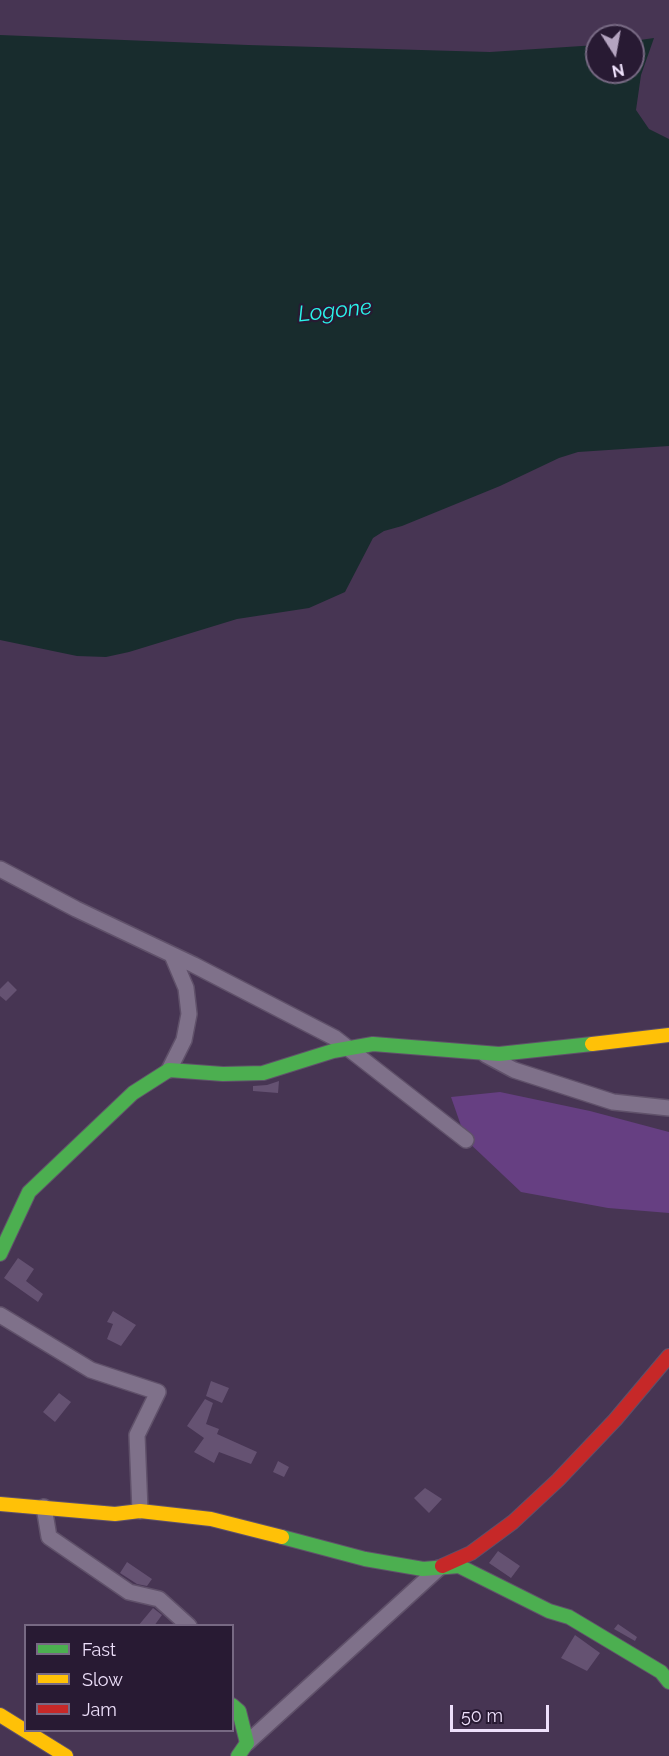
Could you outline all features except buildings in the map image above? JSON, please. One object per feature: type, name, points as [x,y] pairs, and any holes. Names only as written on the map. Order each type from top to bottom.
[{"type":"street","points":[[0,869],[334,1038],[466,1140]]},
{"type":"street","points":[[0,1254],[29,1192],[133,1093],[169,1070],[184,1040],[189,1014],[186,988],[172,955]]},
{"type":"street","points":[[169,1070],[223,1074],[263,1073],[348,1048],[385,1044],[484,1054],[514,1053],[625,1038],[669,1035]]},
{"type":"street","points":[[484,1054],[514,1070],[614,1102],[669,1108]]},
{"type":"street","points":[[0,1316],[91,1370],[158,1392],[137,1435],[140,1512]]},
{"type":"street","points":[[243,1750],[439,1568],[471,1553],[520,1515],[558,1480],[615,1420],[669,1356]]},
{"type":"street","points":[[2,1506],[44,1507],[115,1514],[140,1512],[211,1519],[365,1559],[423,1569],[459,1566],[549,1611],[569,1617],[661,1672],[669,1682]]},
{"type":"street","points":[[44,1507],[49,1537],[129,1592],[159,1599],[187,1624]]},
{"type":"street","points":[[234,1707],[239,1711],[243,1750]]},
{"type":"street","points":[[0,1715],[24,1730]]},
{"type":"street","points":[[27,1732],[66,1756]]},
{"type":"shaded area","points":[[500,1092],[590,1111],[669,1132],[669,1213],[608,1208],[521,1192],[466,1140],[451,1097]]},
{"type":"water","name":"Logone","points":[[0,35],[490,52],[585,46],[585,84],[640,84],[636,110],[649,129],[669,139],[669,446],[578,452],[559,458],[500,486],[402,526],[384,531],[373,538],[345,592],[309,608],[237,619],[106,657],[77,656],[0,640]]},
{"type":"water","points":[[654,38],[645,64],[645,39]]},
{"type":"traffic: fast","points":[[0,1254],[29,1192],[133,1093],[169,1070],[223,1074],[263,1073],[333,1051],[373,1044],[499,1054],[592,1044]]},
{"type":"traffic: fast","points":[[282,1537],[365,1559],[423,1569],[459,1566],[549,1611],[569,1617],[661,1672],[669,1682]]},
{"type":"traffic: fast","points":[[234,1707],[239,1711],[247,1743],[238,1756]]},
{"type":"traffic: slow","points":[[592,1044],[669,1035]]},
{"type":"traffic: slow","points":[[0,1504],[115,1514],[140,1511],[211,1519],[282,1537]]},
{"type":"traffic: slow","points":[[0,1715],[24,1730]]},
{"type":"traffic: slow","points":[[27,1732],[66,1756]]},
{"type":"traffic: jam","points":[[442,1566],[471,1553],[513,1522],[558,1480],[615,1420],[669,1356]]}]
